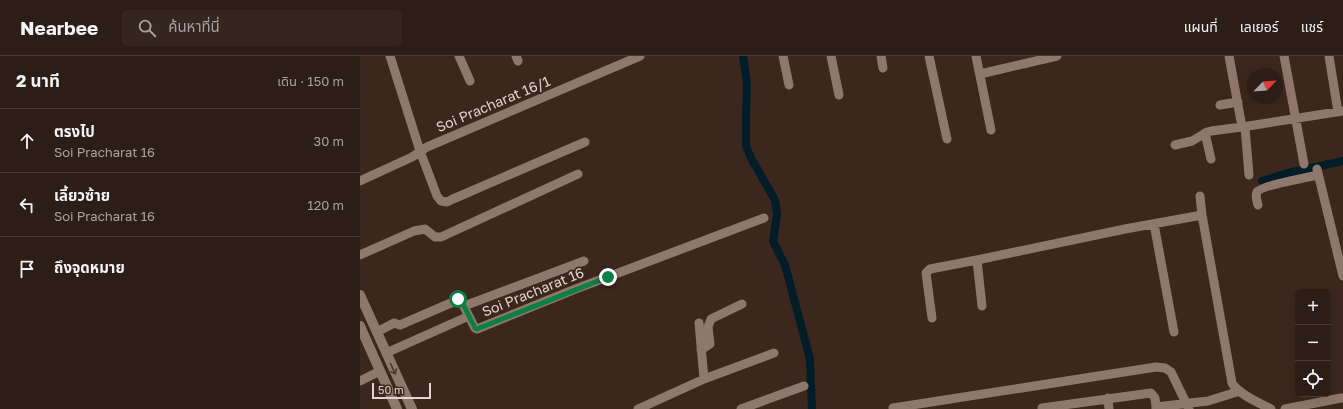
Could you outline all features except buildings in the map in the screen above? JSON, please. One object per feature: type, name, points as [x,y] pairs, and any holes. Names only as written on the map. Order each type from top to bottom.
[{"type":"main road","points":[[360,295],[412,409]]},
{"type":"main road","points":[[360,326],[397,409]]},
{"type":"street","points":[[390,56],[420,151],[441,201],[447,202],[585,142]]},
{"type":"street","points":[[459,56],[470,81]]},
{"type":"street","name":"Soi Pracharat 16/1","points":[[360,181],[412,157],[427,147],[640,56]]},
{"type":"street","points":[[783,56],[790,85]]},
{"type":"street","points":[[831,56],[838,95]]},
{"type":"street","points":[[881,56],[883,68]]},
{"type":"street","points":[[929,56],[947,138]]},
{"type":"street","points":[[976,56],[991,130]]},
{"type":"street","points":[[980,74],[1057,56]]},
{"type":"street","points":[[1229,56],[1244,127],[1249,175]]},
{"type":"street","points":[[1284,56],[1304,164]]},
{"type":"street","points":[[1175,145],[1195,140],[1211,131],[1340,112],[1329,56]]},
{"type":"street","points":[[1220,105],[1238,102]]},
{"type":"street","points":[[1205,133],[1211,159]]},
{"type":"street","points":[[1258,205],[1256,195],[1259,190],[1317,172],[1343,276]]},
{"type":"street","points":[[360,255],[414,231],[425,228],[435,237],[441,237],[578,174]]},
{"type":"street","points":[[1200,196],[1202,215],[1231,378],[1234,386],[1240,391],[1271,409]]},
{"type":"street","points":[[932,318],[926,273],[930,269],[1202,215]]},
{"type":"street","name":"Soi Pracharat 16","points":[[376,332],[394,323],[400,325],[459,299],[461,300],[475,328],[477,329],[573,290],[764,218]]},
{"type":"street","points":[[1154,224],[1174,332]]},
{"type":"street","points":[[977,260],[982,306]]},
{"type":"street","points":[[464,306],[584,261]]},
{"type":"street","points":[[701,350],[710,344],[708,327],[711,319],[742,304]]},
{"type":"street","points":[[386,353],[469,316]]},
{"type":"street","points":[[699,323],[704,380]]},
{"type":"street","points":[[638,409],[704,380],[774,353]]},
{"type":"street","points":[[893,408],[1156,367],[1165,368],[1171,372],[1188,407]]},
{"type":"street","points":[[360,381],[380,371]]},
{"type":"street","points":[[741,409],[804,386]]},
{"type":"street","points":[[1042,408],[1062,407],[1108,398],[1151,393],[1154,398],[1156,408],[1188,407],[1240,391]]},
{"type":"street","points":[[1285,409],[1342,397]]},
{"type":"street","points":[[1108,398],[1109,409]]},
{"type":"waterway","points":[[743,56],[747,83],[746,146],[751,158],[775,200],[777,214],[773,241],[785,265],[810,359],[812,409]]},
{"type":"waterway","points":[[1262,181],[1288,173],[1343,161]]},
{"type":"route","points":[[458,299],[461,300],[475,328],[477,329],[608,277]]}]
